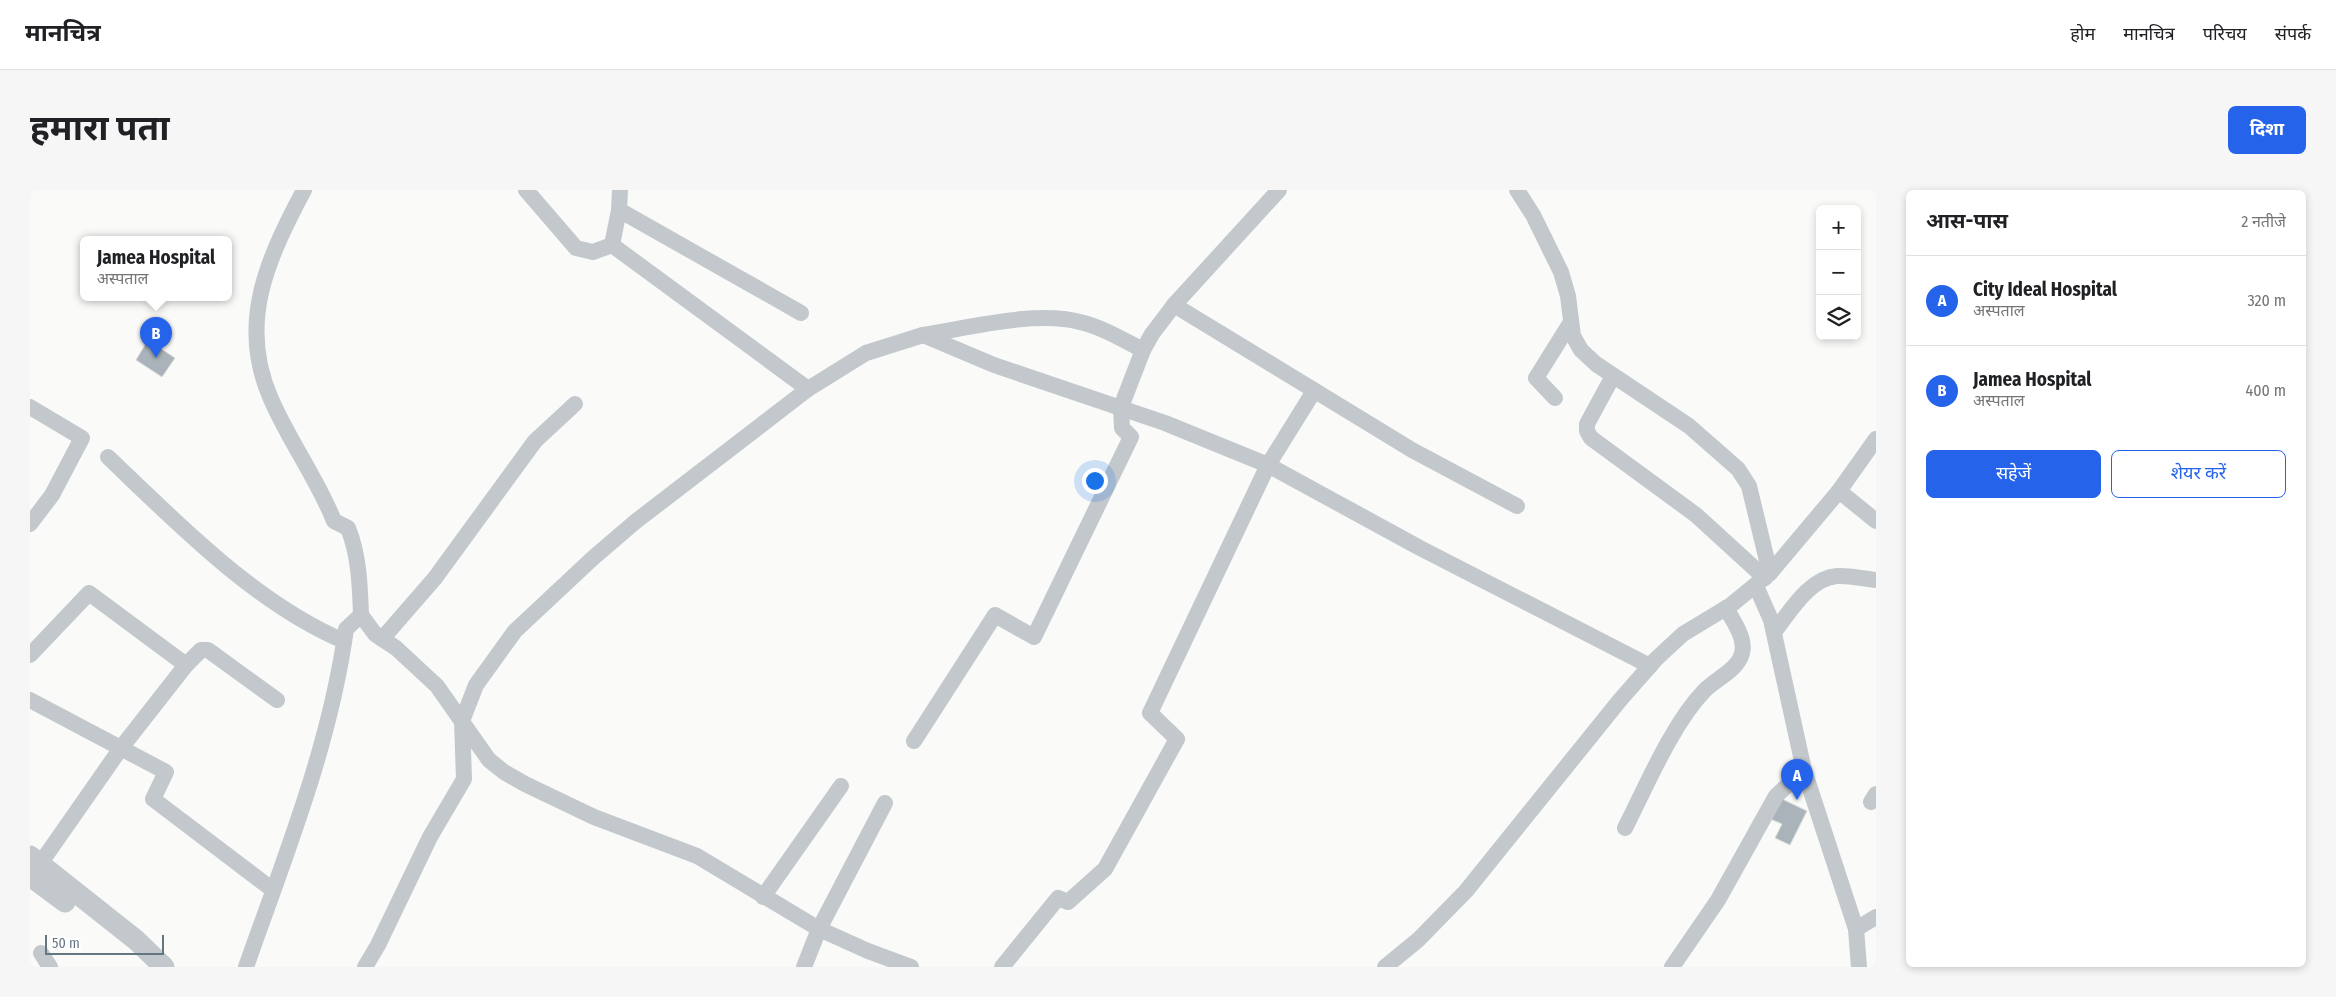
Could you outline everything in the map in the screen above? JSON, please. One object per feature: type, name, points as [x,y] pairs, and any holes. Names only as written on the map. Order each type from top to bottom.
[{"type":"street","points":[[304,190],[280,234],[264,281],[256,312],[255,343],[260,371],[271,401],[322,491],[334,521],[348,528],[359,577],[362,615],[376,634],[420,668],[437,686],[489,760],[525,784],[594,817],[697,856],[818,929],[910,967]]},
{"type":"street","points":[[526,190],[576,248],[593,252],[612,245]]},
{"type":"street","points":[[612,245],[619,210],[620,190]]},
{"type":"street","points":[[1517,190],[1561,272],[1573,336],[1581,350],[1596,364],[1690,426],[1738,469],[1749,486],[1774,632],[1804,770],[1856,929],[1859,967]]},
{"type":"street","points":[[914,741],[996,614],[1034,637],[1131,437],[1122,428],[1121,407],[1143,350],[1152,334],[1174,305],[1275,191]]},
{"type":"street","points":[[619,210],[801,313]]},
{"type":"street","points":[[612,245],[808,389]]},
{"type":"street","points":[[1174,305],[1412,450],[1517,506]]},
{"type":"street","points":[[365,967],[430,837],[464,779],[462,721],[476,685],[515,631],[635,522],[808,389],[866,353],[923,335],[1018,320],[1060,318],[1101,329],[1143,350]]},
{"type":"street","points":[[1555,398],[1536,378],[1571,322]]},
{"type":"street","points":[[923,335],[994,365],[1121,407],[1268,465],[1420,548],[1650,666]]},
{"type":"street","points":[[1614,376],[1587,424],[1587,431],[1591,438],[1696,516],[1764,579]]},
{"type":"street","points":[[1002,967],[1058,898],[1068,902],[1105,869],[1177,739],[1150,713],[1268,465],[1314,391]]},
{"type":"street","points":[[382,639],[435,578],[535,441],[575,404]]},
{"type":"street","points":[[30,407],[82,438],[52,495],[30,524]]},
{"type":"street","points":[[1385,967],[1418,940],[1466,891],[1650,666],[1683,634],[1726,608],[1764,579],[1840,491],[1876,439]]},
{"type":"street","points":[[108,457],[160,507],[263,594],[302,620],[344,641]]},
{"type":"street","points":[[1840,491],[1876,521]]},
{"type":"street","points":[[1774,632],[1806,593],[1818,582],[1838,576],[1876,580]]},
{"type":"street","points":[[30,655],[89,593],[186,665]]},
{"type":"street","points":[[1625,828],[1690,707],[1715,681],[1738,664],[1743,645],[1742,638],[1726,608]]},
{"type":"street","points":[[246,967],[310,789],[341,664],[346,629],[362,615]]},
{"type":"street","points":[[157,966],[33,865],[121,748],[186,665],[201,650],[206,649],[277,700]]},
{"type":"street","points":[[30,700],[166,772],[153,799],[273,890]]},
{"type":"street","points":[[1672,967],[1718,900],[1776,796],[1804,770]]},
{"type":"street","points":[[764,897],[841,786]]},
{"type":"street","points":[[804,967],[818,929],[884,803]]},
{"type":"street","points":[[1856,929],[1876,917]]},
{"type":"building","points":[[148,340],[175,358],[162,377],[136,360]]},
{"type":"building","points":[[1778,797],[1807,811],[1790,845],[1775,838],[1782,824],[1768,818]]},
{"type":"place","name":"Jamea Hospital","points":[[156,358]]},
{"type":"place","name":"City Ideal Hospital","points":[[1797,800]]}]
